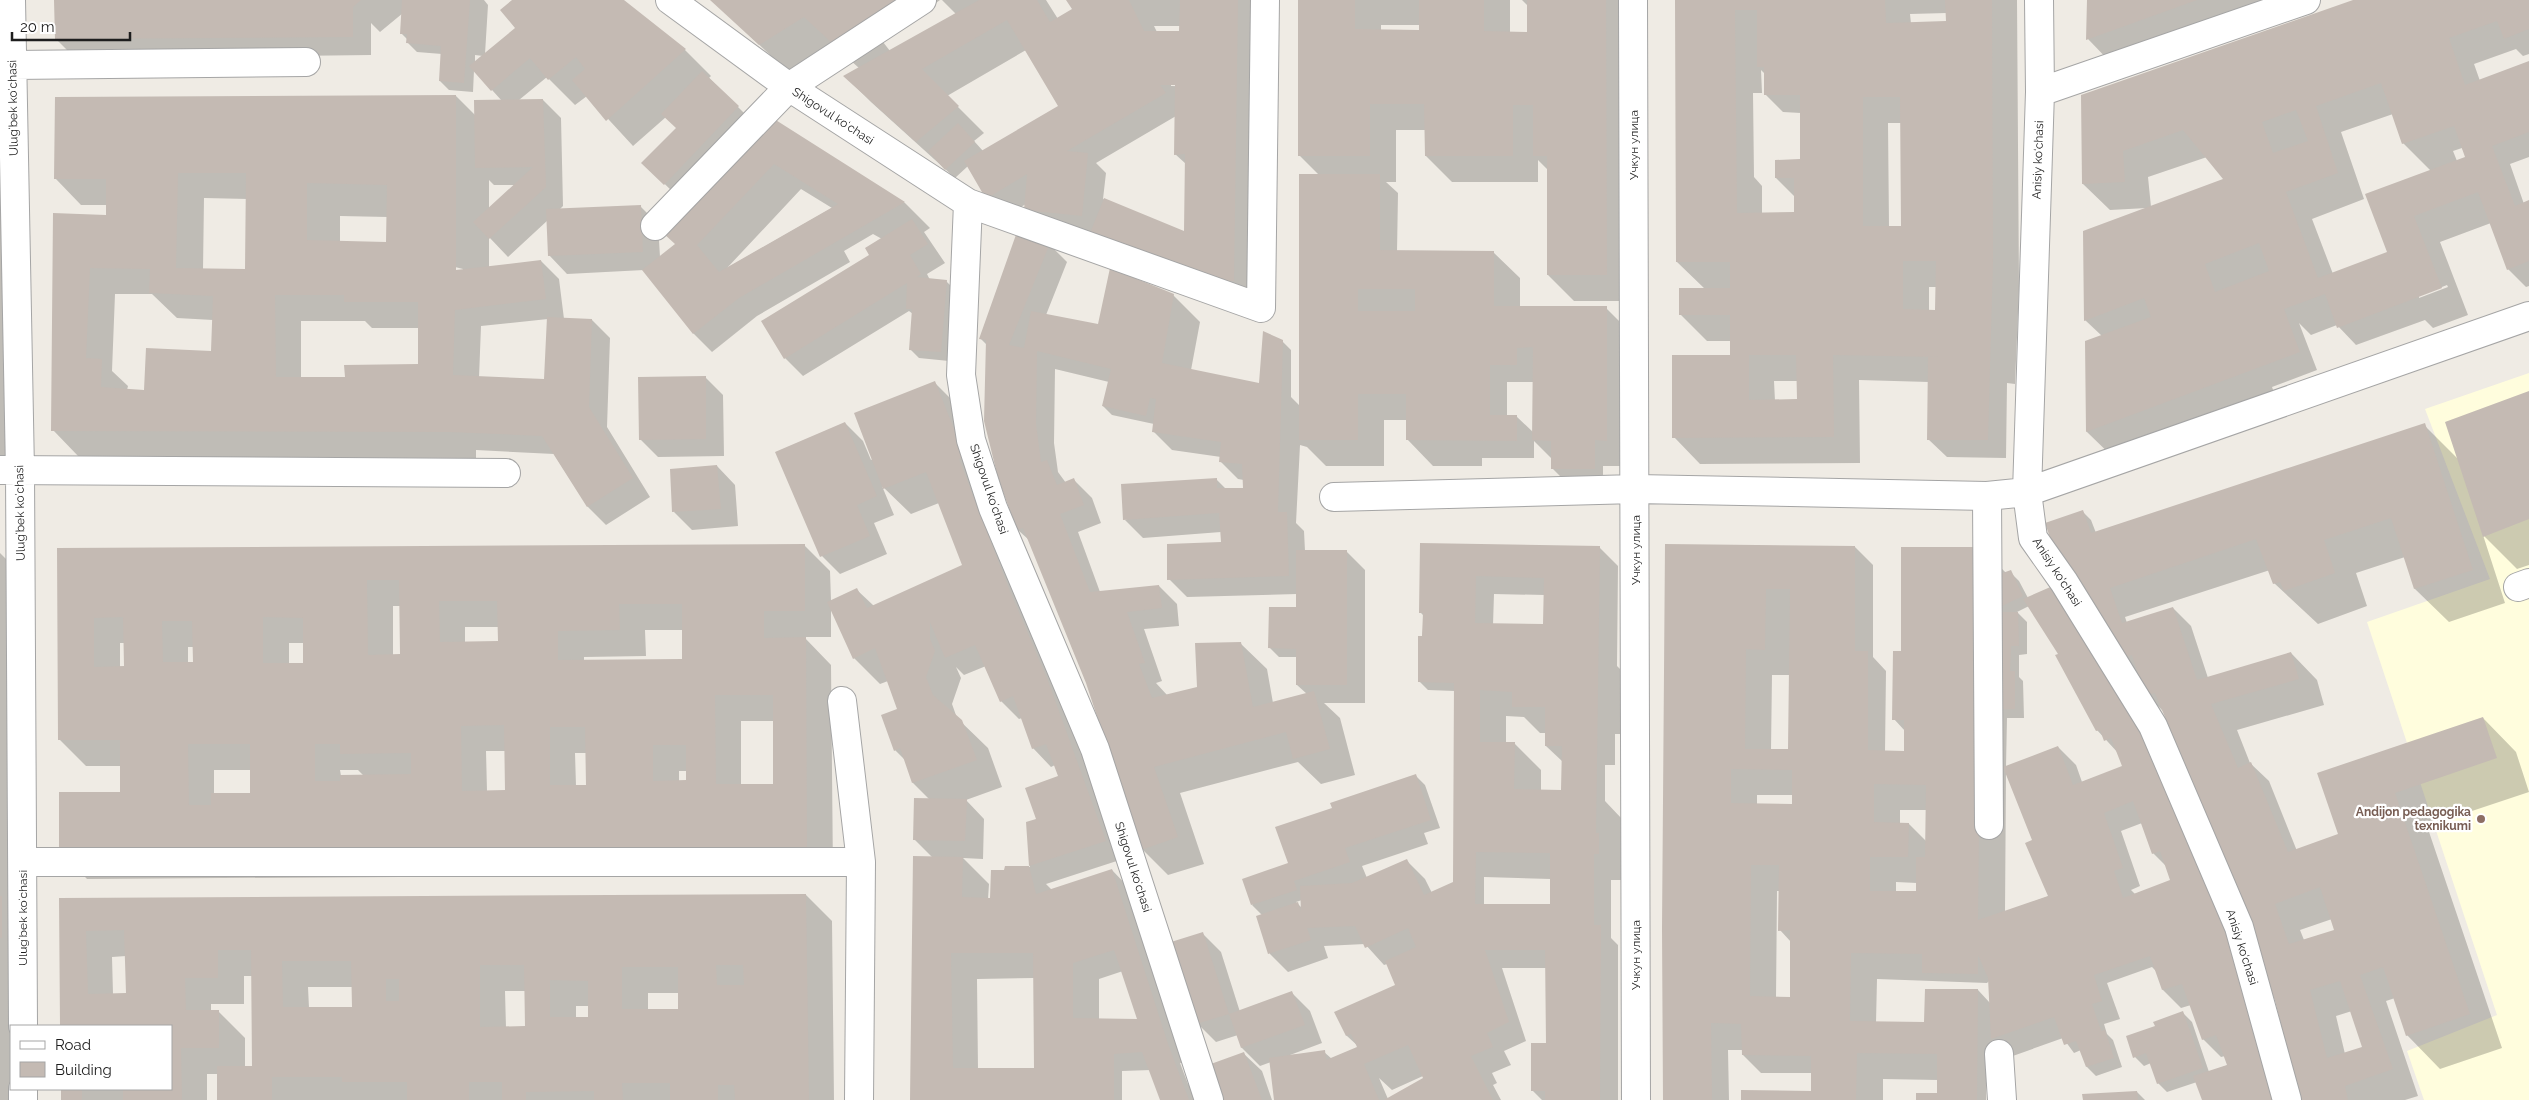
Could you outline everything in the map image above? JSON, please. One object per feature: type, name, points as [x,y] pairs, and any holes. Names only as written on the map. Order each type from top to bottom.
[{"type":"street","name":"Ulugʻbek koʻchasi","points":[[11,0],[10,471],[23,862],[23,1025]]},
{"type":"street","name":"Shigovul koʻchasi","points":[[670,0],[789,87],[968,203],[962,375],[971,440],[993,508],[1095,749],[1208,1100]]},
{"type":"street","points":[[654,226],[789,87],[922,0]]},
{"type":"street","points":[[968,203],[1261,308],[1265,0]]},
{"type":"street","name":"Учкун улица","points":[[1633,0],[1636,490],[1636,1100]]},
{"type":"street","name":"Anisiy ko'chasi","points":[[2039,0],[2040,92],[2027,492],[2033,538],[2064,582],[2153,726],[2239,927],[2287,1100]]},
{"type":"street","points":[[2040,92],[2306,0]]},
{"type":"street","points":[[12,65],[306,62]]},
{"type":"street","points":[[1334,497],[1636,490],[1987,496],[2027,492],[2529,316]]},
{"type":"street","points":[[10,471],[506,473]]},
{"type":"street","points":[[1987,496],[1989,825]]},
{"type":"street","points":[[842,701],[861,862],[859,1100]]},
{"type":"street","points":[[23,862],[861,862]]},
{"type":"street","points":[[1999,1054],[2002,1100]]},
{"type":"shaded area","name":"Andijon pedagogika texnikumi","points":[[2529,373],[2529,1100],[2424,1100],[2407,1051],[2497,1015],[2367,622],[2490,579],[2425,409]]},
{"type":"building","points":[[54,0],[361,0],[353,7],[353,37],[55,39]]},
{"type":"building","points":[[402,0],[470,0],[464,83],[439,81],[441,46],[406,43],[407,34],[400,34]]},
{"type":"building","points":[[512,0],[624,0],[686,49],[606,121],[572,80],[585,69],[576,57],[548,80],[530,58],[491,91],[469,66],[515,28],[500,10]]},
{"type":"building","points":[[710,0],[898,0],[833,44],[804,17],[759,45]]},
{"type":"building","points":[[979,0],[1037,0],[1050,22],[1072,9],[1066,0],[1129,0],[1144,31],[1179,31],[1180,0],[1238,0],[1234,281],[1204,281],[1090,233],[1104,198],[1184,231],[1185,154],[1174,155],[1175,85],[1160,85],[1166,93],[1067,151],[1088,153],[1082,216],[1024,210],[1027,174],[986,199],[964,161],[1058,106],[1007,20],[922,69],[959,106],[916,142],[843,76]]},
{"type":"building","points":[[1298,0],[1355,0],[1355,29],[1419,30],[1419,0],[1484,0],[1484,31],[1527,32],[1527,0],[1606,0],[1607,275],[1547,275],[1547,156],[1533,156],[1533,105],[1513,105],[1513,156],[1425,156],[1424,104],[1370,104],[1370,156],[1298,156]]},
{"type":"building","points":[[1675,0],[1885,0],[1886,23],[1946,21],[1945,0],[1992,0],[1993,261],[1988,440],[1927,440],[1928,357],[1939,357],[1833,355],[1834,437],[1672,438],[1672,355],[1730,355],[1730,315],[1679,315],[1679,288],[1730,288],[1730,262],[1676,262]],"holes":[[[1735,10],[1757,10],[1757,67],[1764,67],[1764,95],[1800,95],[1800,159],[1775,160],[1775,178],[1794,178],[1794,212],[1737,213]],[[1863,97],[1900,97],[1901,226],[1863,226]],[[1903,261],[1936,261],[1935,310],[1903,309]],[[1749,355],[1796,355],[1797,399],[1749,400]]]},
{"type":"building","points":[[2087,0],[2197,0],[2086,40]]},
{"type":"building","points":[[2353,0],[2529,0],[2529,29],[2504,39],[2497,21],[2449,38],[2465,85],[2529,61],[2529,132],[2492,146],[2515,206],[2529,200],[2529,261],[2507,270],[2478,192],[2414,216],[2442,288],[2337,328],[2325,294],[2284,309],[2300,352],[2086,432],[2085,341],[2151,317],[2144,298],[2084,321],[2083,231],[2223,179],[2183,130],[2123,151],[2125,182],[2082,184],[2081,95]],"holes":[[[2381,83],[2402,144],[2454,126],[2465,157],[2365,194],[2387,252],[2318,278],[2286,192],[2338,173],[2316,106]],[[2296,110],[2308,141],[2273,153],[2262,122]],[[2259,243],[2269,271],[2215,292],[2205,264]]]},
{"type":"building","points":[[702,71],[739,106],[664,185],[641,163],[676,128],[661,114]]},
{"type":"building","points":[[456,95],[456,270],[541,260],[546,299],[455,310],[453,375],[544,379],[547,317],[592,319],[589,407],[633,478],[587,507],[542,436],[450,432],[51,431],[53,213],[106,215],[106,179],[54,179],[55,97]],"holes":[[[178,173],[246,173],[245,269],[176,268]],[[307,183],[387,185],[386,242],[307,240]],[[90,268],[150,269],[149,293],[213,296],[211,351],[146,348],[144,390],[101,387],[102,359],[86,358]],[[275,295],[344,295],[344,302],[418,302],[418,364],[344,365],[345,377],[276,377]]]},
{"type":"building","points":[[543,99],[546,187],[489,239],[473,222],[533,167],[475,168],[474,100]]},
{"type":"building","points":[[771,117],[905,202],[739,298],[693,334],[642,270],[675,244],[663,233]],"holes":[[[774,164],[838,204],[719,272],[697,245]]]},
{"type":"building","points":[[958,123],[975,142],[945,170],[928,151]]},
{"type":"building","points":[[1299,174],[1380,174],[1380,250],[1494,251],[1494,306],[1607,306],[1607,441],[1595,440],[1595,469],[1551,469],[1551,441],[1532,440],[1533,347],[1517,348],[1517,365],[1490,365],[1490,415],[1517,415],[1517,441],[1406,440],[1406,394],[1358,394],[1358,440],[1299,440]],"holes":[[[1358,289],[1415,289],[1415,311],[1358,311]]]},
{"type":"building","points":[[641,205],[643,252],[548,256],[546,209]]},
{"type":"building","points":[[912,219],[928,244],[910,255],[921,274],[917,277],[947,280],[941,352],[909,350],[912,309],[906,309],[907,283],[784,359],[761,321],[869,255],[865,248]]},
{"type":"building","points":[[1018,229],[1050,243],[1009,345],[1024,348],[1031,311],[1098,324],[1110,268],[1174,294],[1162,363],[1259,383],[1263,331],[1283,340],[1278,512],[1287,512],[1289,576],[1167,580],[1167,544],[1221,542],[1219,513],[1123,520],[1121,484],[1217,478],[1217,488],[1243,488],[1242,464],[1219,462],[1221,442],[1152,432],[1156,399],[1150,398],[1146,416],[1102,406],[1111,369],[1037,351],[1036,424],[1041,462],[1047,460],[1057,485],[1074,478],[1084,505],[1060,514],[1090,592],[1159,585],[1162,608],[1127,612],[1145,663],[1139,664],[1152,698],[1197,687],[1195,643],[1241,642],[1253,707],[1314,691],[1330,749],[1293,759],[1286,732],[1154,767],[1178,837],[1141,850],[1086,683],[1023,528],[1017,530],[998,478],[984,421],[986,340],[979,339]]},
{"type":"building","points":[[706,376],[706,439],[639,440],[638,377]]},
{"type":"building","points":[[935,381],[965,457],[959,459],[1009,589],[1048,681],[1106,841],[1029,866],[1026,822],[1036,819],[1025,788],[1058,776],[1046,744],[1032,749],[1013,696],[1000,702],[975,645],[945,658],[930,622],[930,639],[935,651],[926,677],[933,695],[962,720],[977,760],[912,783],[900,748],[894,751],[881,715],[897,709],[875,648],[853,659],[827,602],[857,588],[867,608],[962,565],[926,472],[883,489],[854,413]]},
{"type":"building","points":[[2529,391],[2529,519],[2483,537],[2445,422]]},
{"type":"building","points":[[845,422],[877,496],[857,505],[870,536],[820,557],[775,452]]},
{"type":"building","points":[[2425,423],[2473,570],[2414,589],[2391,518],[2324,540],[2335,573],[2284,591],[2280,582],[2273,584],[2256,539],[2110,588],[2122,623],[2173,607],[2197,680],[2291,652],[2299,679],[2211,704],[2238,768],[2251,762],[2288,852],[2338,834],[2317,773],[2483,717],[2497,758],[2395,793],[2470,1014],[2406,1036],[2383,967],[2360,975],[2393,1069],[2345,1086],[2348,1100],[2300,1100],[2275,1001],[2231,876],[2155,693],[2145,696],[2132,655],[2120,659],[2053,546],[2045,523],[2083,510],[2091,533]],"holes":[[[2320,887],[2334,930],[2289,944],[2275,904]],[[2340,981],[2362,1047],[2327,1058],[2310,990]]]},
{"type":"building","points":[[717,465],[721,509],[672,512],[670,469]]},
{"type":"building","points":[[1420,543],[1600,546],[1596,833],[1599,833],[1599,854],[1594,854],[1594,925],[1601,925],[1600,1100],[1545,1100],[1545,1091],[1531,1091],[1531,1043],[1546,1043],[1545,950],[1485,950],[1509,1022],[1487,1033],[1493,1047],[1471,1056],[1493,1100],[1384,1100],[1423,1078],[1408,1045],[1364,1064],[1379,1100],[1274,1100],[1269,1058],[1325,1050],[1326,1060],[1357,1047],[1351,1034],[1346,1036],[1334,1012],[1395,985],[1385,961],[1416,947],[1408,928],[1365,948],[1355,926],[1307,928],[1311,940],[1268,954],[1256,916],[1298,902],[1301,912],[1300,886],[1352,883],[1407,859],[1424,895],[1453,882],[1454,683],[1418,682],[1418,636],[1422,636],[1423,613],[1419,613]],"holes":[[[1476,576],[1544,578],[1543,624],[1475,623]],[[1480,690],[1512,692],[1512,707],[1545,707],[1545,746],[1562,746],[1561,790],[1514,789],[1515,742],[1480,742]],[[1476,852],[1550,853],[1550,904],[1475,904]]]},
{"type":"building","points":[[805,544],[805,611],[764,611],[764,638],[806,637],[807,848],[59,853],[59,792],[120,792],[120,740],[58,740],[57,548]],"holes":[[[367,580],[399,580],[400,654],[368,655]],[[439,601],[497,601],[498,641],[440,642]],[[619,604],[682,604],[682,659],[558,660],[558,631],[620,630]],[[123,617],[124,666],[94,667],[94,618]],[[263,617],[303,618],[303,663],[263,663]],[[162,621],[192,621],[193,662],[163,662]],[[715,695],[773,695],[773,784],[716,784]],[[504,725],[505,790],[462,791],[461,726]],[[550,727],[585,727],[586,785],[550,785]],[[188,744],[250,744],[250,793],[211,793],[211,805],[189,805]],[[315,744],[340,744],[340,754],[411,753],[411,774],[340,775],[340,781],[315,781]],[[653,745],[686,745],[686,780],[653,781]]]},
{"type":"building","points":[[1665,544],[1855,546],[1855,651],[1868,651],[1868,750],[1904,751],[1904,720],[1892,720],[1893,651],[1901,651],[1901,547],[1982,547],[1978,920],[2048,896],[2025,843],[2032,840],[2003,767],[2058,746],[2073,785],[2122,766],[2111,738],[2104,741],[2100,730],[2096,731],[2055,655],[2058,654],[2023,599],[2055,585],[2143,721],[2217,902],[2283,1100],[2202,1100],[2193,1076],[2227,1065],[2216,1035],[2202,1040],[2182,984],[2162,990],[2150,956],[2094,975],[2102,1001],[2092,1004],[2101,1031],[2105,1030],[2114,1058],[2086,1067],[2076,1041],[2064,1045],[2054,1017],[1991,1039],[1988,978],[1978,955],[1978,974],[1922,973],[1922,954],[1851,953],[1850,1021],[1924,1022],[1925,989],[1978,989],[1977,1100],[1916,1100],[1916,1093],[1937,1093],[1937,1054],[1857,1053],[1856,1100],[1741,1100],[1741,1090],[1811,1091],[1811,1056],[1742,1055],[1741,1024],[1711,1023],[1712,1100],[1663,1100],[1662,929]],"holes":[[[1766,589],[1790,589],[1788,749],[1745,749],[1746,649],[1765,650]],[[1731,769],[1792,770],[1792,804],[1731,803]],[[1874,784],[1926,785],[1925,857],[1916,857],[1916,891],[1870,891],[1870,857],[1908,857],[1909,823],[1874,822]],[[2133,801],[2152,854],[2160,851],[2170,880],[2123,898],[2114,871],[2123,868],[2104,813]],[[1751,865],[1779,865],[1778,931],[1790,930],[1790,997],[1750,996]]]},
{"type":"building","points":[[1296,550],[1347,550],[1347,685],[1296,685],[1296,649],[1268,648],[1269,607],[1296,607]]},
{"type":"building","points":[[2011,570],[2023,596],[2002,606],[1992,606],[1997,575]]},
{"type":"building","points":[[1992,612],[2018,612],[2019,646],[2011,646],[2010,671],[2015,671],[2015,709],[1992,710]]},
{"type":"building","points":[[1416,774],[1431,820],[1345,848],[1350,862],[1294,881],[1297,890],[1251,905],[1242,879],[1288,863],[1275,827],[1332,808],[1330,803]]},
{"type":"building","points":[[914,798],[967,799],[965,841],[913,840]]},
{"type":"building","points":[[913,856],[963,857],[962,897],[990,898],[991,870],[1004,870],[1005,866],[1029,866],[1036,894],[1112,869],[1168,1044],[1189,1100],[1160,1100],[1142,1052],[1114,1054],[1114,1100],[910,1100]],"holes":[[[1114,950],[1137,1019],[1073,1018],[1073,963]],[[951,953],[1033,953],[1034,1068],[953,1068]]]},
{"type":"building","points":[[806,894],[809,1100],[735,1100],[734,1085],[718,1085],[718,1100],[670,1100],[670,1083],[622,1083],[623,1100],[594,1100],[594,1091],[526,1092],[526,1100],[502,1100],[502,1082],[469,1082],[469,1100],[407,1100],[407,1082],[342,1082],[342,1077],[272,1077],[272,1100],[217,1100],[217,1066],[252,1066],[251,950],[218,950],[218,978],[185,978],[186,1010],[219,1010],[219,1048],[181,1048],[182,1100],[123,1100],[123,1090],[172,1090],[172,1025],[60,1025],[59,898]],"holes":[[[124,930],[126,993],[88,994],[86,931]],[[282,961],[351,961],[352,1007],[283,1007]],[[480,965],[524,965],[525,1026],[480,1027]],[[716,965],[743,965],[744,985],[717,985]],[[622,967],[678,967],[678,1009],[622,1009]],[[386,979],[399,979],[399,1001],[386,1001]],[[550,980],[588,981],[588,1017],[550,1017]]]},
{"type":"building","points":[[0,896],[2,896],[2,938],[0,938]]},
{"type":"building","points":[[1203,932],[1229,1014],[1196,1024],[1171,942]]},
{"type":"building","points":[[1292,991],[1305,1025],[1241,1048],[1229,1014]]},
{"type":"building","points":[[2183,1011],[2203,1068],[2157,1084],[2146,1053],[2133,1058],[2126,1036],[2155,1026],[2153,1022]]},
{"type":"building","points":[[1244,1052],[1262,1100],[1222,1100],[1208,1065]]},
{"type":"building","points":[[61,1090],[82,1090],[82,1100],[61,1100]]},
{"type":"building","points":[[2137,1091],[2138,1100],[2083,1100],[2082,1094]]},
{"type":"place","name":"Andijon pedagogika texnikumi","points":[[2481,819]]}]
